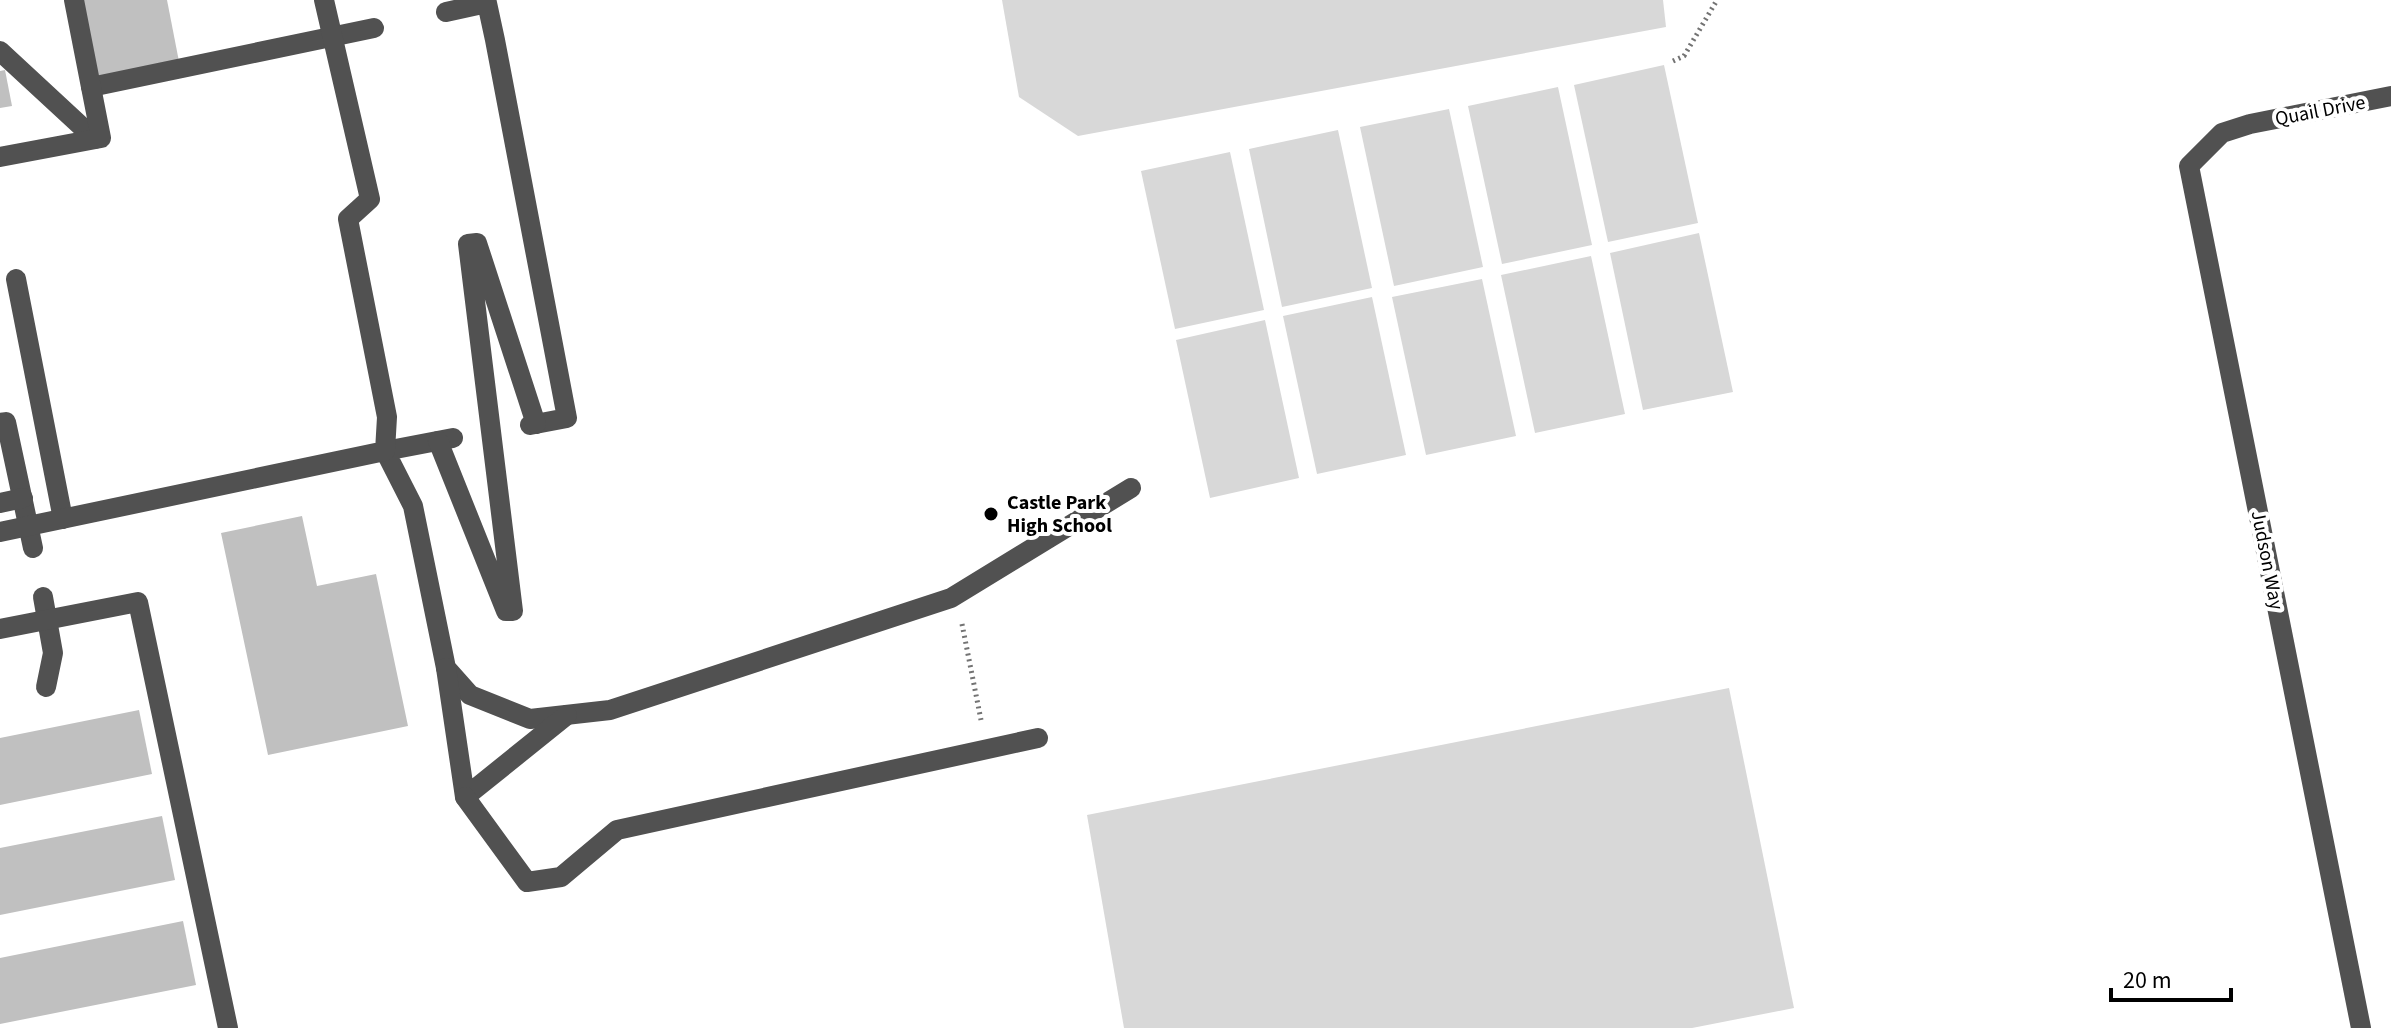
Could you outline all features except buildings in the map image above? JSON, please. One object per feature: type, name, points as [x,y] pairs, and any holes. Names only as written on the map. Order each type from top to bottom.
[{"type":"street","points":[[0,157],[101,138],[74,0]]},
{"type":"street","points":[[324,0],[370,199],[348,219],[387,417],[385,451],[413,506],[446,668],[465,797],[527,882],[561,877],[617,830],[1038,738]]},
{"type":"street","points":[[0,532],[446,440],[506,611],[513,611],[468,244],[477,243],[533,424],[567,418],[487,3],[446,12]]},
{"type":"street","points":[[91,87],[374,28]]},
{"type":"street","points":[[0,51],[95,139]]},
{"type":"street","name":"Quail Drive","points":[[2250,124],[2391,96]]},
{"type":"street","name":"Judson Way","points":[[2250,124],[2222,133],[2189,166],[2361,1028]]},
{"type":"street","points":[[16,279],[63,519]]},
{"type":"street","points":[[0,423],[6,422],[33,548]]},
{"type":"street","points":[[446,668],[470,695],[530,719],[610,710],[951,598],[1131,488]]},
{"type":"street","points":[[0,503],[23,498]]},
{"type":"street","points":[[43,597],[53,653],[46,687]]},
{"type":"street","points":[[0,629],[138,602],[228,1028]]},
{"type":"street","points":[[465,797],[567,715]]},
{"type":"path","points":[[1673,61],[1684,56],[1717,0]]},
{"type":"path","points":[[962,624],[974,688]]},
{"type":"shaded area","points":[[1002,0],[1663,0],[1666,27],[1078,136],[1019,97]]},
{"type":"shaded area","points":[[1664,65],[1698,223],[1608,242],[1574,85]]},
{"type":"shaded area","points":[[1558,87],[1592,245],[1502,264],[1468,106]]},
{"type":"shaded area","points":[[1449,109],[1483,267],[1394,286],[1360,127]]},
{"type":"shaded area","points":[[1338,130],[1372,288],[1282,307],[1249,149]]},
{"type":"shaded area","points":[[1230,152],[1264,310],[1175,329],[1141,171]]},
{"type":"shaded area","points":[[1699,233],[1733,392],[1643,410],[1610,253]]},
{"type":"shaded area","points":[[1591,256],[1625,414],[1535,433],[1501,275]]},
{"type":"shaded area","points":[[1482,279],[1516,436],[1426,455],[1392,297]]},
{"type":"shaded area","points":[[1372,297],[1406,455],[1317,474],[1283,316]]},
{"type":"shaded area","points":[[1265,320],[1299,478],[1210,498],[1176,340]]},
{"type":"shaded area","points":[[1729,688],[1794,1008],[1692,1028],[1124,1028],[1087,815]]},
{"type":"place","name":"Castle Park High School","points":[[991,514]]}]
